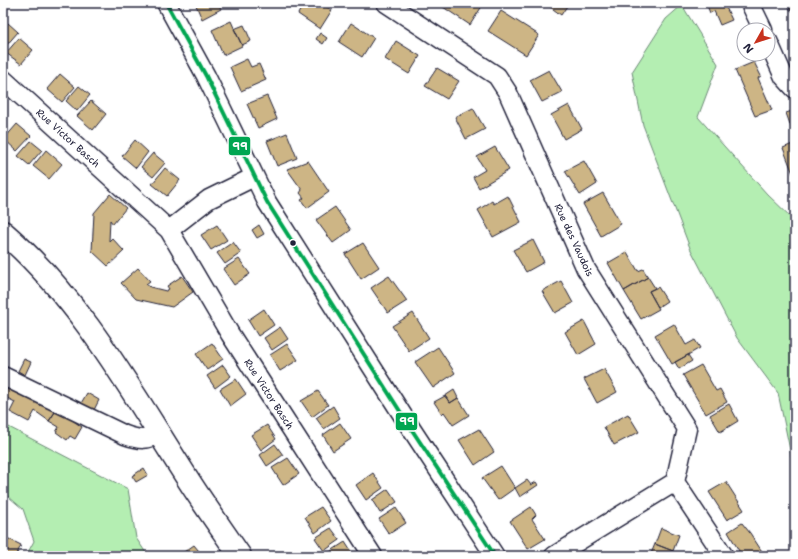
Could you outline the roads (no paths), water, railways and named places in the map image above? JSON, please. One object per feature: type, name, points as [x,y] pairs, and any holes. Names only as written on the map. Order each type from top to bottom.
[{"type":"main road","points":[[3,232],[20,246],[54,283],[108,354],[240,556]]},
{"type":"street","points":[[166,3],[206,76],[254,177],[271,209],[412,430],[495,556]]},
{"type":"street","name":"Rue des Vaudois","points":[[386,3],[497,76],[508,92],[586,269],[687,429],[675,482]]},
{"type":"street","points":[[750,3],[759,22]]},
{"type":"street","points":[[776,59],[784,77],[795,89]]},
{"type":"street","name":"Rue Victor Basch","points":[[3,79],[169,230],[230,334],[373,556]]},
{"type":"street","points":[[169,230],[209,199],[254,177]]},
{"type":"street","points":[[3,376],[125,435],[141,440],[152,439],[161,433]]},
{"type":"street","points":[[554,556],[675,482],[724,556]]}]
